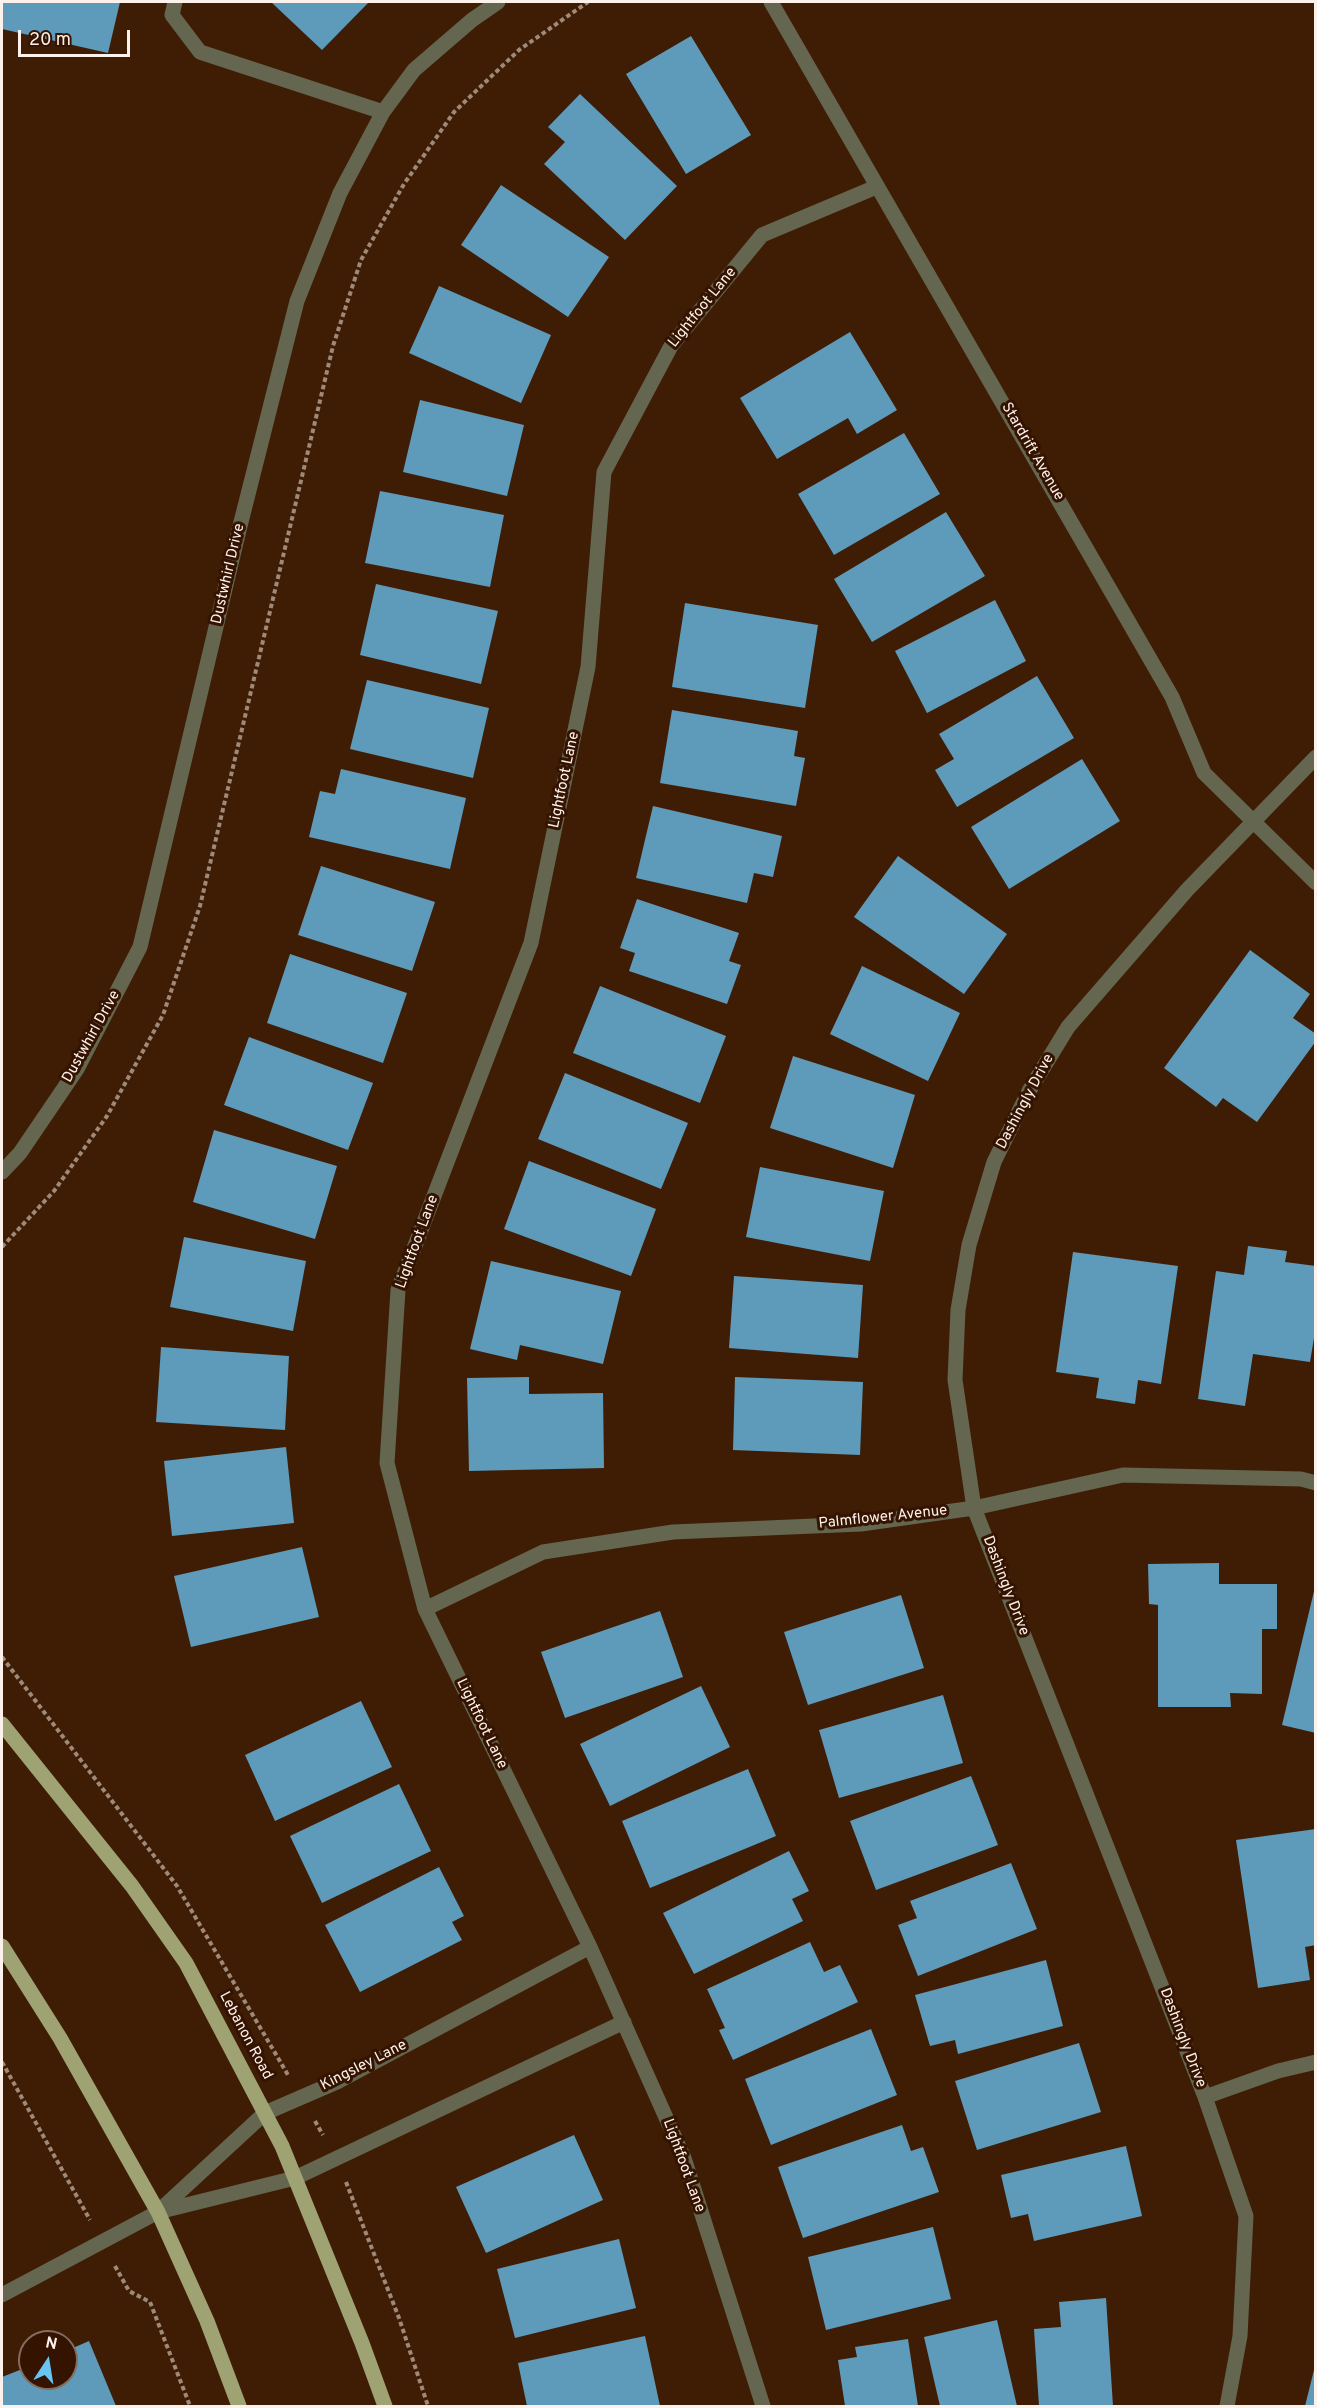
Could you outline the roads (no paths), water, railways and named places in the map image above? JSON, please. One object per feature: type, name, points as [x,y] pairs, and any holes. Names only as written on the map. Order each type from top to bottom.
[{"type":"main road","name":"Lebanon Road","points":[[2,1724],[132,1886],[186,1963],[265,2113],[295,2178],[385,2406]]},
{"type":"main road","points":[[2,1947],[60,2038],[158,2212],[207,2320],[239,2406]]},
{"type":"street","points":[[175,2],[172,15],[200,52],[383,112]]},
{"type":"street","name":"Dustwhirl Drive","points":[[2,1172],[20,1153],[77,1069],[140,947],[240,526],[297,301],[340,194],[383,112],[414,70],[498,2]]},
{"type":"street","name":"Stardrift Avenue","points":[[771,2],[1172,697],[1204,773],[1316,883]]},
{"type":"street","name":"Lightfoot Lane","points":[[763,2406],[684,2158],[590,1947],[425,1609],[387,1463],[398,1290],[531,943],[588,667],[604,472],[671,346],[762,235],[876,187]]},
{"type":"street","name":"Dashingly Drive","points":[[1227,2406],[1240,2336],[1246,2216],[1205,2097],[974,1508],[955,1380],[958,1310],[969,1245],[994,1162],[1029,1091],[1068,1026],[1187,890],[1252,820],[1316,757]]},
{"type":"street","name":"Palmflower Avenue","points":[[425,1609],[543,1552],[673,1532],[861,1524],[974,1508],[1123,1475],[1301,1479],[1316,1483]]},
{"type":"street","name":"Kingsley Lane","points":[[158,2212],[265,2113],[339,2081],[590,1947]]},
{"type":"street","name":"Kingsley Lane","points":[[2,2295],[158,2212],[295,2178],[624,2022]]},
{"type":"street","points":[[1205,2097],[1278,2071],[1316,2062]]}]
